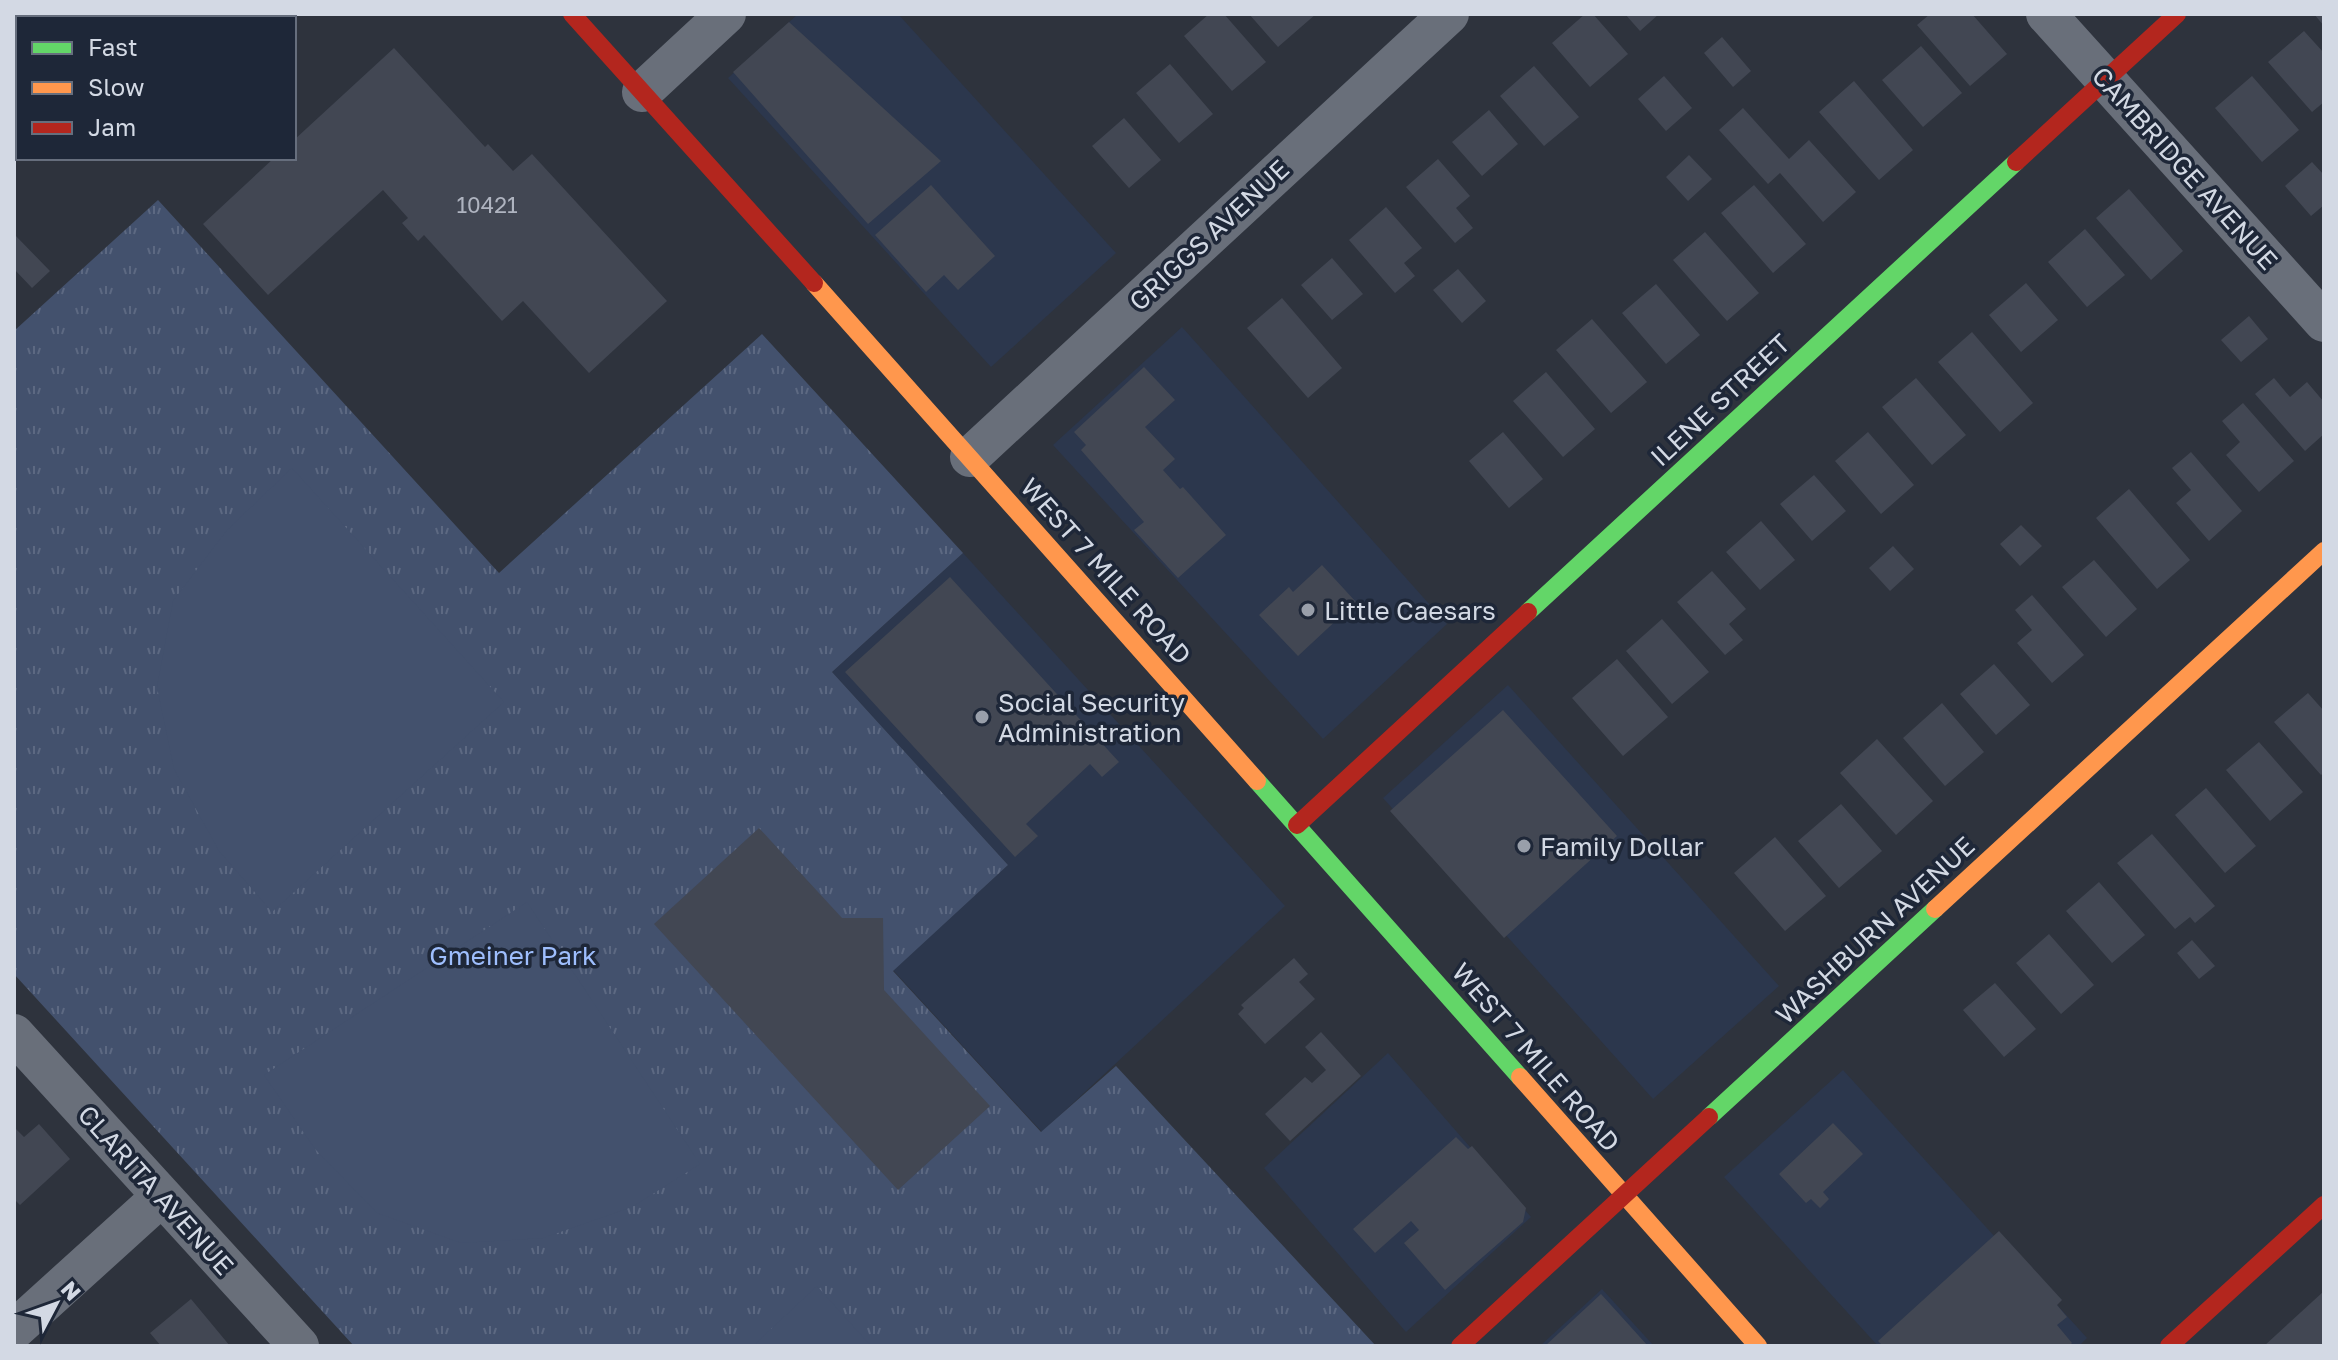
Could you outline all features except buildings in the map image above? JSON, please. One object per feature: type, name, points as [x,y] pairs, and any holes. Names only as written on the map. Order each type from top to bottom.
[{"type":"street","name":"WEST 7 MILE ROAD","points":[[572,14],[970,457],[1758,1346]]},
{"type":"street","points":[[642,92],[726,14]]},
{"type":"street","name":"GRIGGS AVENUE","points":[[970,457],[1449,14]]},
{"type":"street","name":"CAMBRIDGE AVENUE","points":[[2046,14],[2324,322]]},
{"type":"street","name":"ILENE STREET","points":[[1297,825],[2177,14]]},
{"type":"street","name":"WASHBURN AVENUE","points":[[1460,1346],[2324,551]]},
{"type":"street","name":"CLARITA AVENUE","points":[[14,1034],[299,1346]]},
{"type":"street","points":[[14,1330],[162,1196]]},
{"type":"street","points":[[2169,1346],[2324,1205]]},
{"type":"shaded area","points":[[798,14],[898,14],[1116,253],[991,367],[728,78]]},
{"type":"shaded area","points":[[1182,327],[1447,624],[1323,739],[1053,445]]},
{"type":"shaded area","points":[[963,553],[1285,906],[1042,1132],[893,970],[1008,865],[832,672]]},
{"type":"shaded area","points":[[1508,685],[1779,986],[1653,1099],[1383,798]]},
{"type":"shaded area","points":[[1388,1053],[1531,1217],[1406,1332],[1264,1168]]},
{"type":"shaded area","points":[[1843,1070],[2087,1338],[2079,1346],[1878,1346],[1724,1177]]},
{"type":"shaded area","points":[[1602,1289],[1654,1346],[1540,1346]]},
{"type":"green space","name":"Gmeiner Park","points":[[158,200],[499,573],[762,334],[963,553],[832,672],[1008,865],[893,971],[1041,1132],[1116,1066],[1376,1346],[354,1346],[14,974],[14,331]]},
{"type":"green space","points":[[292,468],[504,702],[272,912],[219,851],[174,769],[157,687],[173,601],[227,530]]},
{"type":"green space","points":[[527,902],[700,1164],[632,1207],[543,1238],[461,1243],[377,1213],[315,1149],[264,1075]]},
{"type":"green space","points":[[817,1286],[871,1346],[753,1346]]},
{"type":"traffic: fast","points":[[1528,612],[2016,162]]},
{"type":"traffic: fast","points":[[1257,781],[1520,1077]]},
{"type":"traffic: fast","points":[[1709,1117],[1935,909]]},
{"type":"traffic: slow","points":[[814,283],[1257,781]]},
{"type":"traffic: slow","points":[[1935,909],[2324,551]]},
{"type":"traffic: slow","points":[[1520,1077],[1758,1346]]},
{"type":"traffic: jam","points":[[572,14],[814,283]]},
{"type":"traffic: jam","points":[[2016,162],[2177,14]]},
{"type":"traffic: jam","points":[[1297,825],[1528,612]]},
{"type":"traffic: jam","points":[[1460,1346],[1709,1117]]},
{"type":"traffic: jam","points":[[2169,1346],[2324,1205]]},
{"type":"place","name":"Little Caesars","points":[[1308,610]]},
{"type":"place","name":"Social Security Administration","points":[[982,717]]},
{"type":"place","name":"Family Dollar","points":[[1524,846]]}]
